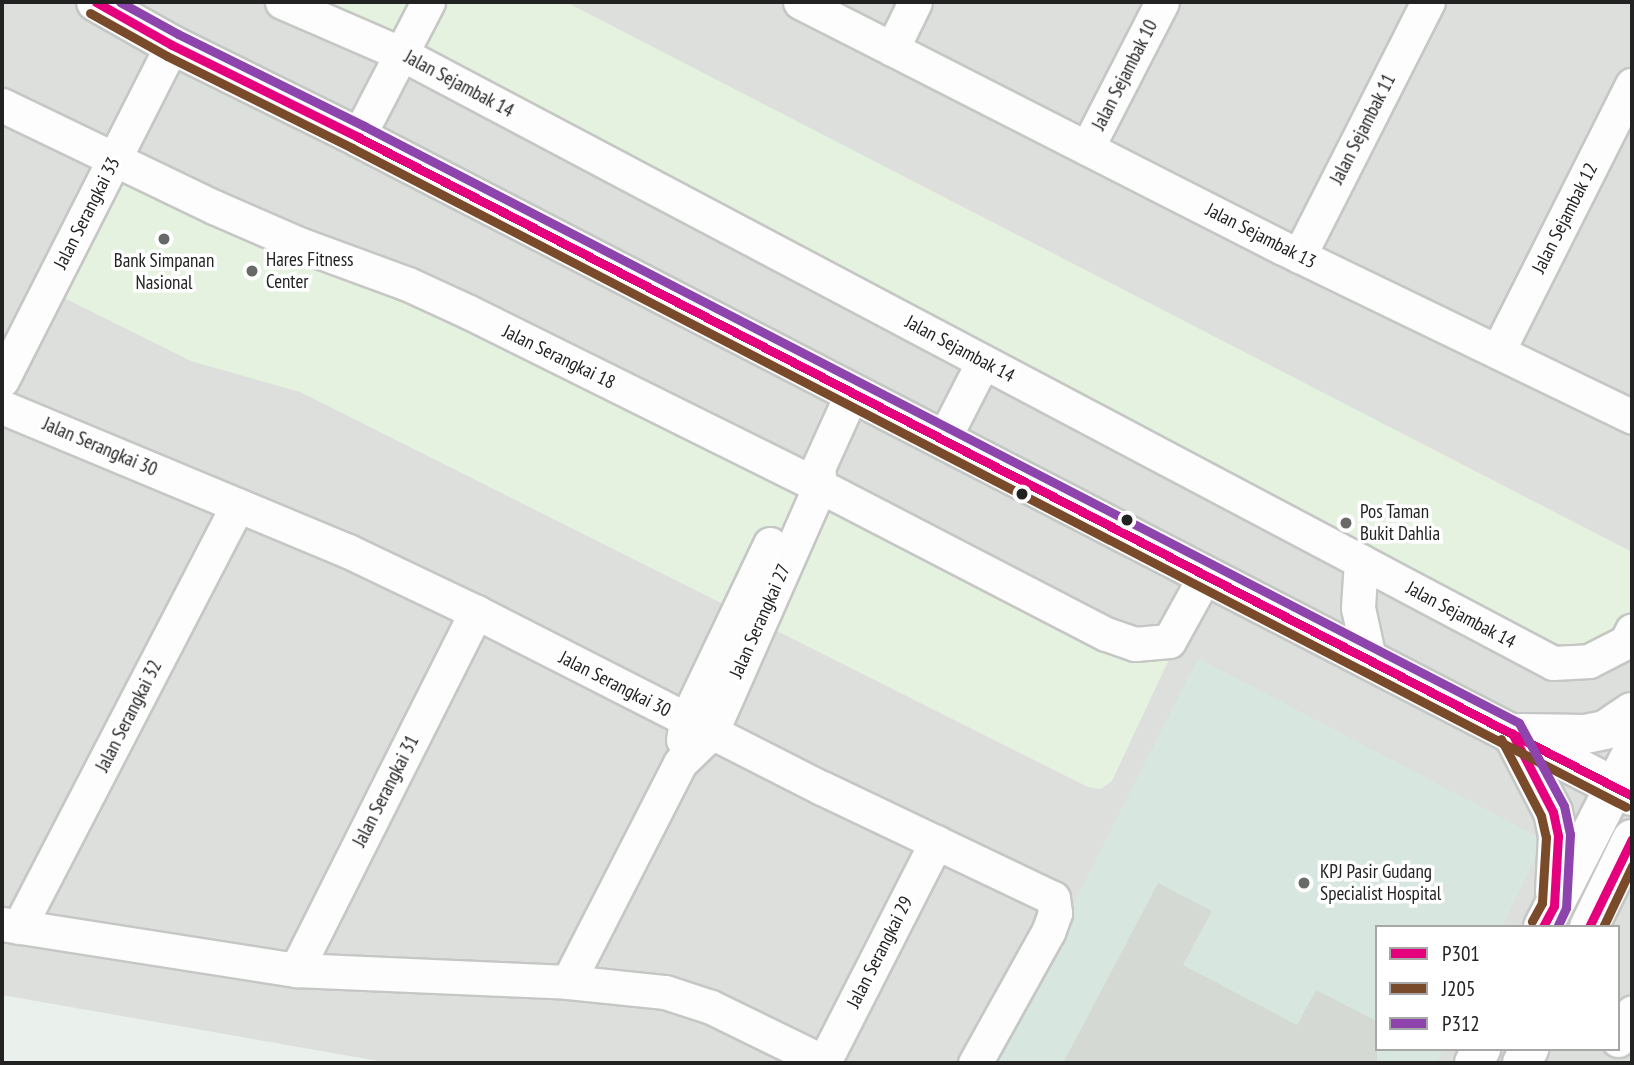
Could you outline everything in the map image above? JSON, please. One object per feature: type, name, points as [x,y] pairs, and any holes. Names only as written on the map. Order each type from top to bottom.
[{"type":"street","points":[[96,2],[172,45],[358,137],[1623,791]]},
{"type":"street","name":"Jalan Sejambak 14","points":[[282,2],[402,54],[1553,663],[1589,662],[1626,642],[1632,630]]},
{"type":"street","points":[[358,137],[428,2]]},
{"type":"street","name":"Jalan Sejambak 13","points":[[800,2],[1299,256],[1632,417]]},
{"type":"street","points":[[892,49],[915,2]]},
{"type":"street","name":"Jalan Sejambak 10","points":[[1087,148],[1162,2]]},
{"type":"street","name":"Jalan Sejambak 11","points":[[1299,256],[1427,2]]},
{"type":"street","name":"Jalan Serangkai 33","points":[[2,380],[172,45]]},
{"type":"street","name":"Jalan Sejambak 12","points":[[1498,351],[1632,85]]},
{"type":"street","name":"Jalan Serangkai 18","points":[[2,105],[299,244],[408,284],[813,477],[1106,634],[1135,644],[1169,641],[1205,576]]},
{"type":"street","points":[[943,440],[983,362]]},
{"type":"street","name":"Jalan Serangkai 27","points":[[568,982],[698,727],[852,393]]},
{"type":"street","name":"Jalan Serangkai 30","points":[[2,407],[348,551],[476,612],[698,727],[1027,883],[1053,898],[1055,913],[1048,932],[975,1063]]},
{"type":"street","name":"Jalan Serangkai 32","points":[[10,925],[238,505]]},
{"type":"street","points":[[1361,561],[1358,608],[1369,658]]},
{"type":"street","name":"Jalan Serangkai 31","points":[[296,970],[476,612]]},
{"type":"street","points":[[1511,733],[1585,734],[1605,730],[1632,712]]},
{"type":"street","points":[[1511,733],[1553,812],[1558,836],[1549,916]]},
{"type":"street","points":[[1549,916],[1623,791],[1632,752]]},
{"type":"street","points":[[1590,925],[1632,839]]},
{"type":"street","name":"Jalan Serangkai 29","points":[[825,1063],[936,842]]},
{"type":"street","points":[[10,925],[296,970],[568,982],[665,992],[711,1007],[825,1063]]},
{"type":"street","points":[[1620,1036],[1632,1013]]},
{"type":"shaded area","points":[[2,2],[1632,2],[1632,1063],[390,1063],[2,995]]},
{"type":"shaded area","points":[[260,2],[566,2],[1632,552],[1632,651],[1592,673],[423,75]]},
{"type":"shaded area","points":[[129,152],[1171,655],[1112,781],[1101,789],[1088,787],[300,392],[191,361],[56,294]]},
{"type":"shaded area","name":"KPJ Pasir Gudang Specialist Hospital","points":[[1198,658],[1544,840],[1503,925],[1375,925],[1375,1051],[1442,1051],[1437,1063],[993,1063]]},
{"type":"building","points":[[1158,883],[1212,911],[1183,965],[1297,1025],[1316,990],[1375,1020],[1377,1063],[1063,1063]]},
{"type":"transit line","name":"P301","points":[[96,2],[172,45],[358,137],[1632,796]]},
{"type":"transit line","name":"P312","points":[[120,2],[1519,723],[1564,806],[1570,834],[1566,908],[1558,925]]},
{"type":"transit line","name":"J205","points":[[90,13],[167,56],[352,148],[1626,807]]},
{"type":"transit line","name":"P301","points":[[1512,733],[1553,812],[1558,836],[1554,906],[1544,925]]},
{"type":"transit line","name":"J205","points":[[1501,739],[1541,816],[1546,837],[1542,903],[1532,921]]},
{"type":"transit line","name":"P301","points":[[1590,925],[1632,839]]},
{"type":"transit line","name":"J205","points":[[1604,925],[1632,866]]},
{"type":"place","name":"Bank Simpanan Nasional","points":[[164,239]]},
{"type":"place","name":"Hares Fitness Center","points":[[252,271]]},
{"type":"place","name":"Pos Taman Bukit Dahlia","points":[[1346,523]]},
{"type":"place","name":"KPJ Pasir Gudang Specialist Hospital","points":[[1304,883]]}]
